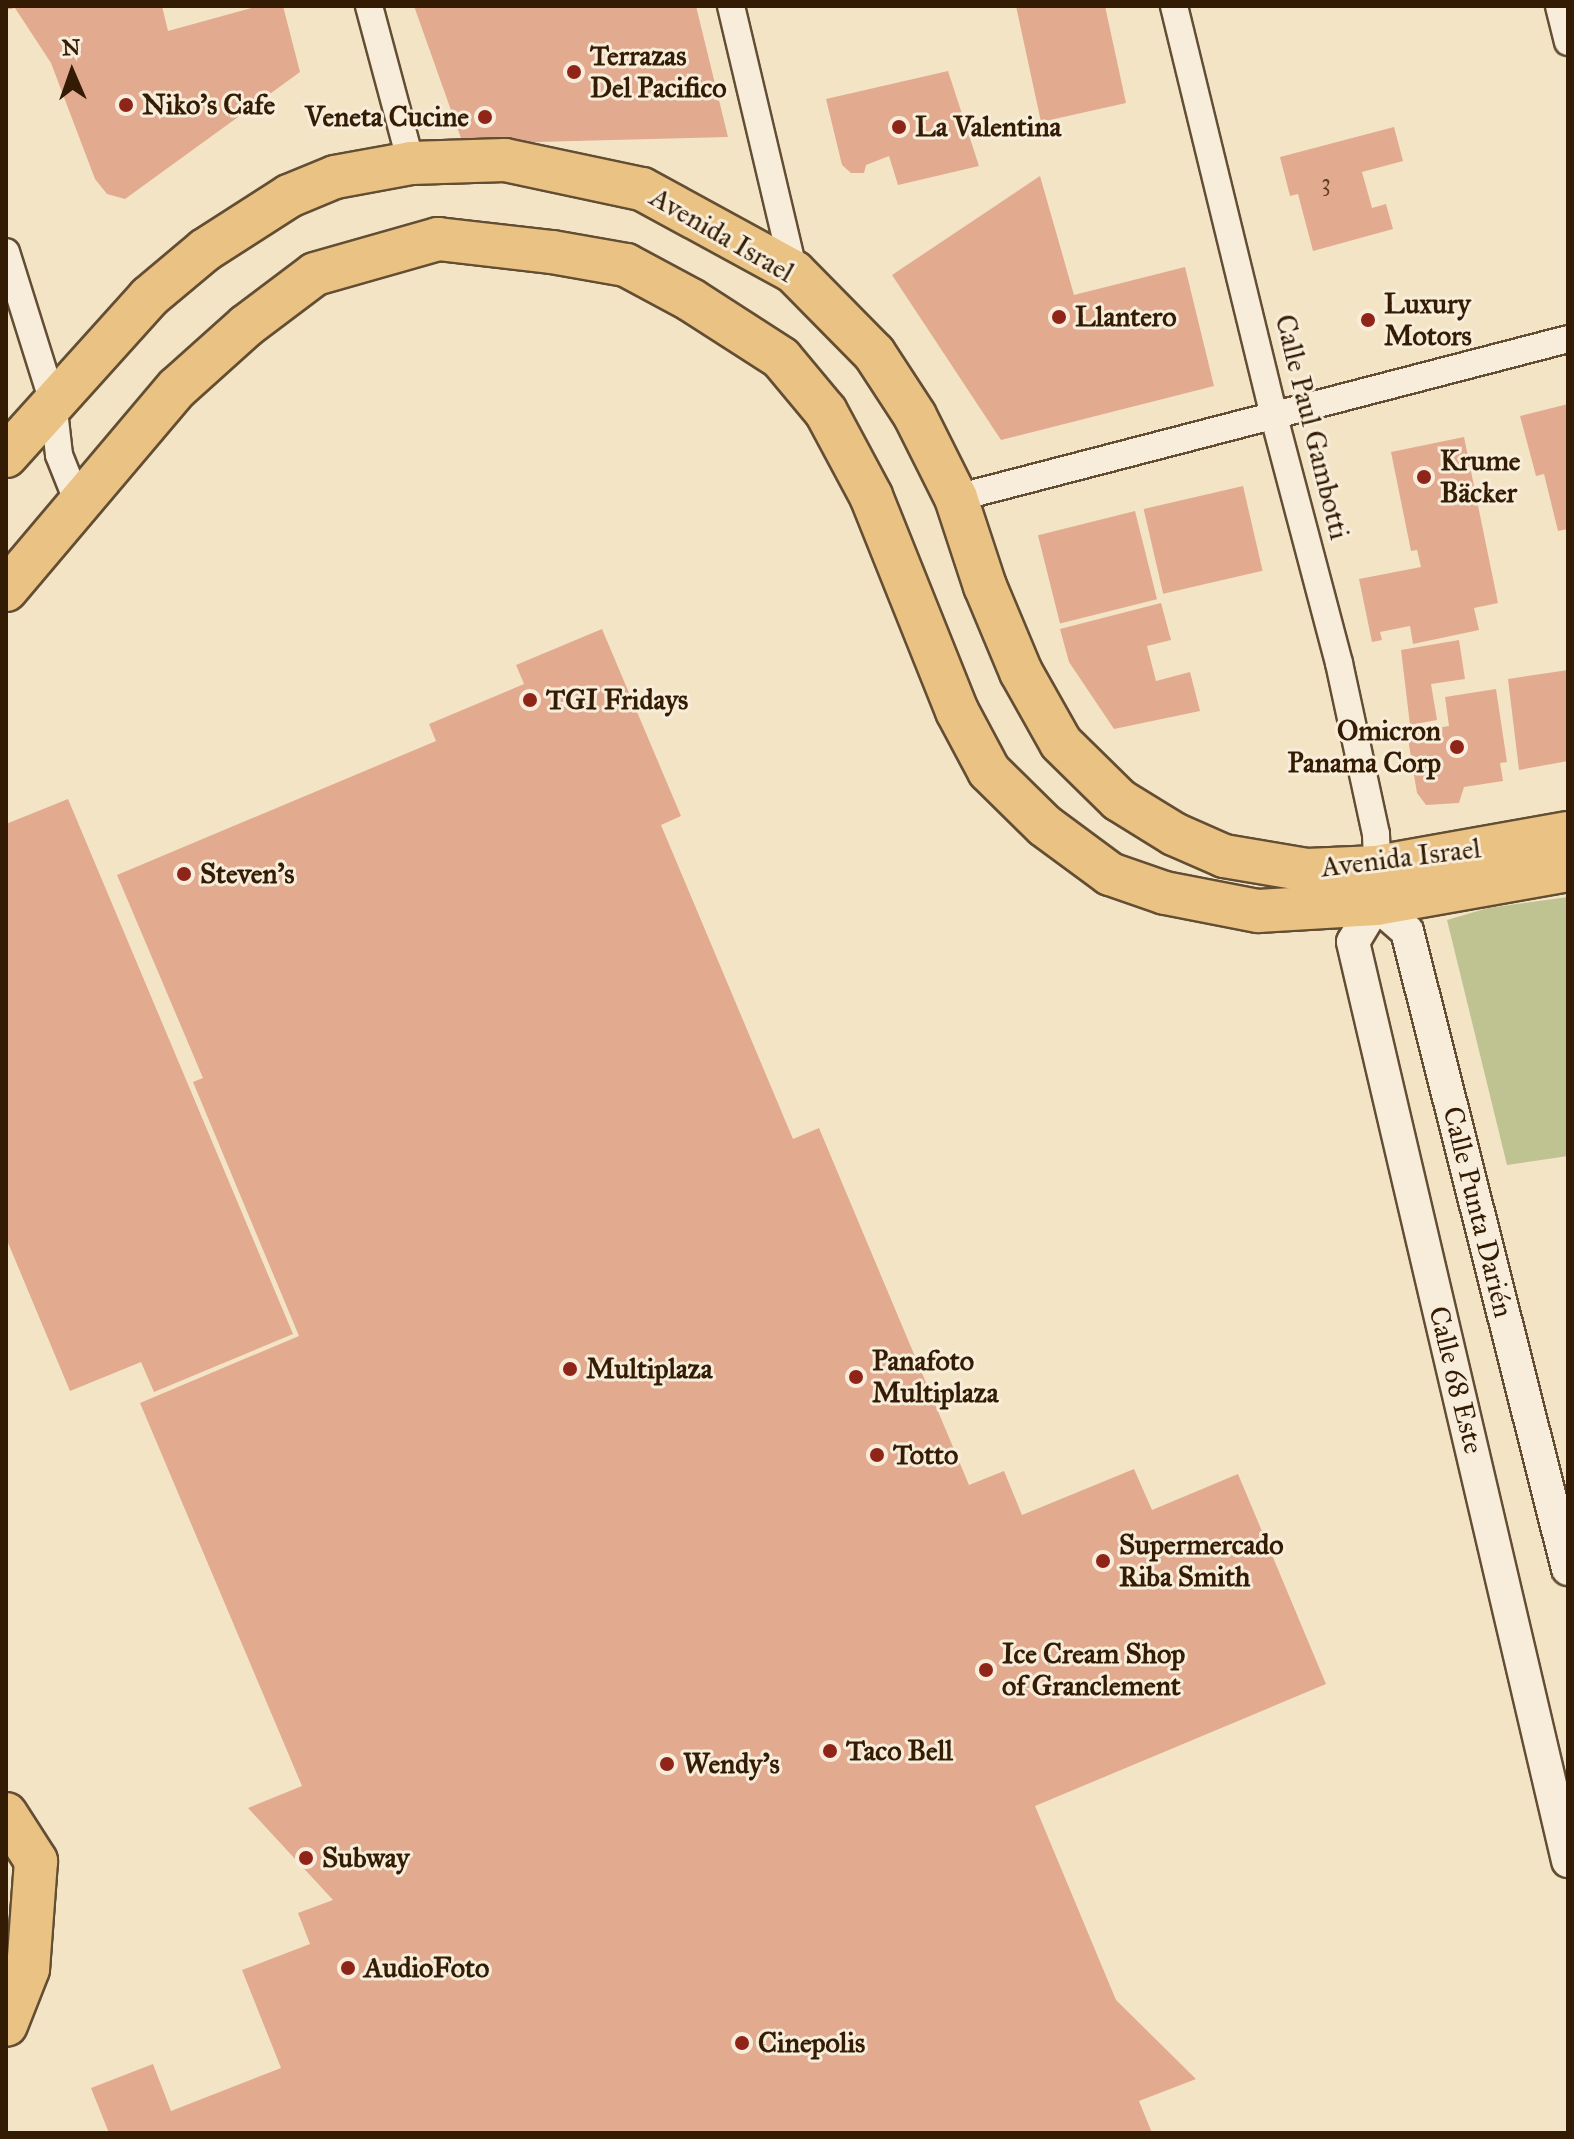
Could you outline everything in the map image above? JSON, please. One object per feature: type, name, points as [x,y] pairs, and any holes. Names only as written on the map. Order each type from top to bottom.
[{"type":"main road","name":"Avenida Israel","points":[[6,456],[149,297],[205,250],[289,196],[335,177],[411,163],[505,160],[642,189],[794,272],[874,353],[915,416],[956,498],[985,586],[1021,672],[1061,743],[1119,800],[1174,834],[1224,856],[1376,885],[1568,870]]},
{"type":"main road","name":"Avenida Israel","points":[[79,505],[177,388],[246,326],[315,274],[438,239],[552,252],[626,265],[691,300],[781,358],[826,412],[871,496],[957,711],[989,771],[1045,826],[1110,874],[1165,893],[1258,911],[1376,885],[1568,833]]},
{"type":"main road","points":[[6,590],[79,505]]},
{"type":"main road","points":[[6,1814],[36,1861],[28,1969],[6,2025]]},
{"type":"main road","points":[[6,1820],[6,1910]]},
{"type":"street","points":[[369,6],[411,163]]},
{"type":"street","points":[[731,6],[794,272]]},
{"type":"street","name":"Calle Paul Gambotti","points":[[1174,6],[1274,417],[1339,663],[1376,834],[1376,885]]},
{"type":"street","points":[[1559,6],[1568,42]]},
{"type":"street","points":[[6,252],[53,402],[59,455],[79,505]]},
{"type":"street","points":[[956,498],[1568,339]]},
{"type":"street","name":"Calle Punta Darién","points":[[1376,885],[1407,931],[1568,1569]]},
{"type":"street","name":"Calle 68 Este","points":[[1376,885],[1353,942],[1568,1861]]},
{"type":"green space","points":[[1568,897],[1568,1156],[1507,1165],[1447,920],[1488,908]]},
{"type":"building","name":"Niko's Cafe","points":[[6,6],[162,6],[168,31],[259,6],[283,6],[300,72],[125,199],[107,194],[95,179],[51,63],[15,8],[6,10]]},
{"type":"building","name":"Terrazas Del Pacifico","points":[[414,6],[696,6],[728,137],[463,144]]},
{"type":"building","points":[[1016,6],[1105,6],[1126,103],[1041,122]]},
{"type":"building","name":"La Valentina","points":[[948,71],[979,166],[898,185],[889,156],[866,165],[864,173],[851,173],[842,165],[826,99]]},
{"type":"building","points":[[1394,127],[1403,161],[1362,172],[1372,208],[1386,204],[1393,229],[1313,251],[1298,194],[1290,196],[1280,157]]},
{"type":"building","name":"Llantero","points":[[1040,176],[1074,295],[1185,267],[1214,386],[1001,440],[892,275]]},
{"type":"building","points":[[1568,404],[1568,529],[1558,531],[1544,474],[1536,476],[1520,416]]},
{"type":"building","points":[[1464,437],[1498,603],[1474,608],[1479,630],[1413,644],[1410,626],[1380,632],[1382,640],[1372,642],[1359,579],[1421,567],[1417,550],[1411,551],[1391,452]]},
{"type":"building","points":[[1243,486],[1263,571],[1163,594],[1144,509]]},
{"type":"building","points":[[1135,511],[1157,599],[1060,623],[1038,535]]},
{"type":"building","points":[[1161,603],[1171,640],[1147,646],[1156,681],[1190,672],[1200,711],[1114,729],[1069,662],[1060,629]]},
{"type":"building","name":"Multiplaza","points":[[602,629],[681,816],[661,825],[793,1139],[819,1128],[969,1485],[1004,1471],[1022,1515],[1134,1469],[1152,1510],[1238,1474],[1326,1684],[1035,1806],[1116,2000],[1196,2079],[1139,2101],[1152,2133],[109,2133],[91,2088],[153,2064],[171,2111],[281,2068],[242,1970],[310,1944],[298,1913],[333,1900],[248,1808],[302,1786],[140,1403],[299,1336],[193,1082],[203,1078],[117,875],[436,741],[429,724],[524,684],[516,665]]},
{"type":"building","points":[[1459,640],[1465,679],[1431,684],[1437,720],[1410,725],[1401,650]]},
{"type":"building","points":[[1568,670],[1568,761],[1519,770],[1508,679]]},
{"type":"building","name":"Omicron Panama Corp","points":[[1496,689],[1507,762],[1500,763],[1503,781],[1464,787],[1459,803],[1426,805],[1417,793],[1407,733],[1449,726],[1445,697]]},
{"type":"building","points":[[68,799],[293,1334],[154,1392],[141,1362],[70,1391],[6,1238],[6,824]]},
{"type":"place","name":"Terrazas Del Pacifico","points":[[574,72]]},
{"type":"place","name":"Niko's Cafe","points":[[126,105]]},
{"type":"place","name":"Veneta Cucine","points":[[485,117]]},
{"type":"place","name":"La Valentina","points":[[899,127]]},
{"type":"place","name":"Llantero","points":[[1059,317]]},
{"type":"place","name":"Luxury Motors","points":[[1368,320]]},
{"type":"place","name":"Krume Bäcker","points":[[1424,477]]},
{"type":"place","name":"TGI Fridays","points":[[530,700]]},
{"type":"place","name":"Omicron Panama Corp","points":[[1457,747]]},
{"type":"place","name":"Steven's","points":[[184,874]]},
{"type":"place","name":"Multiplaza","points":[[570,1369]]},
{"type":"place","name":"Panafoto Multiplaza","points":[[856,1377]]},
{"type":"place","name":"Totto","points":[[877,1455]]},
{"type":"place","name":"Supermercado Riba Smith","points":[[1103,1561]]},
{"type":"place","name":"Ice Cream Shop of Granclement","points":[[986,1670]]},
{"type":"place","name":"Taco Bell","points":[[830,1751]]},
{"type":"place","name":"Wendy's","points":[[667,1764]]},
{"type":"place","name":"Subway","points":[[306,1858]]},
{"type":"place","name":"AudioFoto","points":[[348,1968]]},
{"type":"place","name":"Cinepolis","points":[[742,2043]]}]
